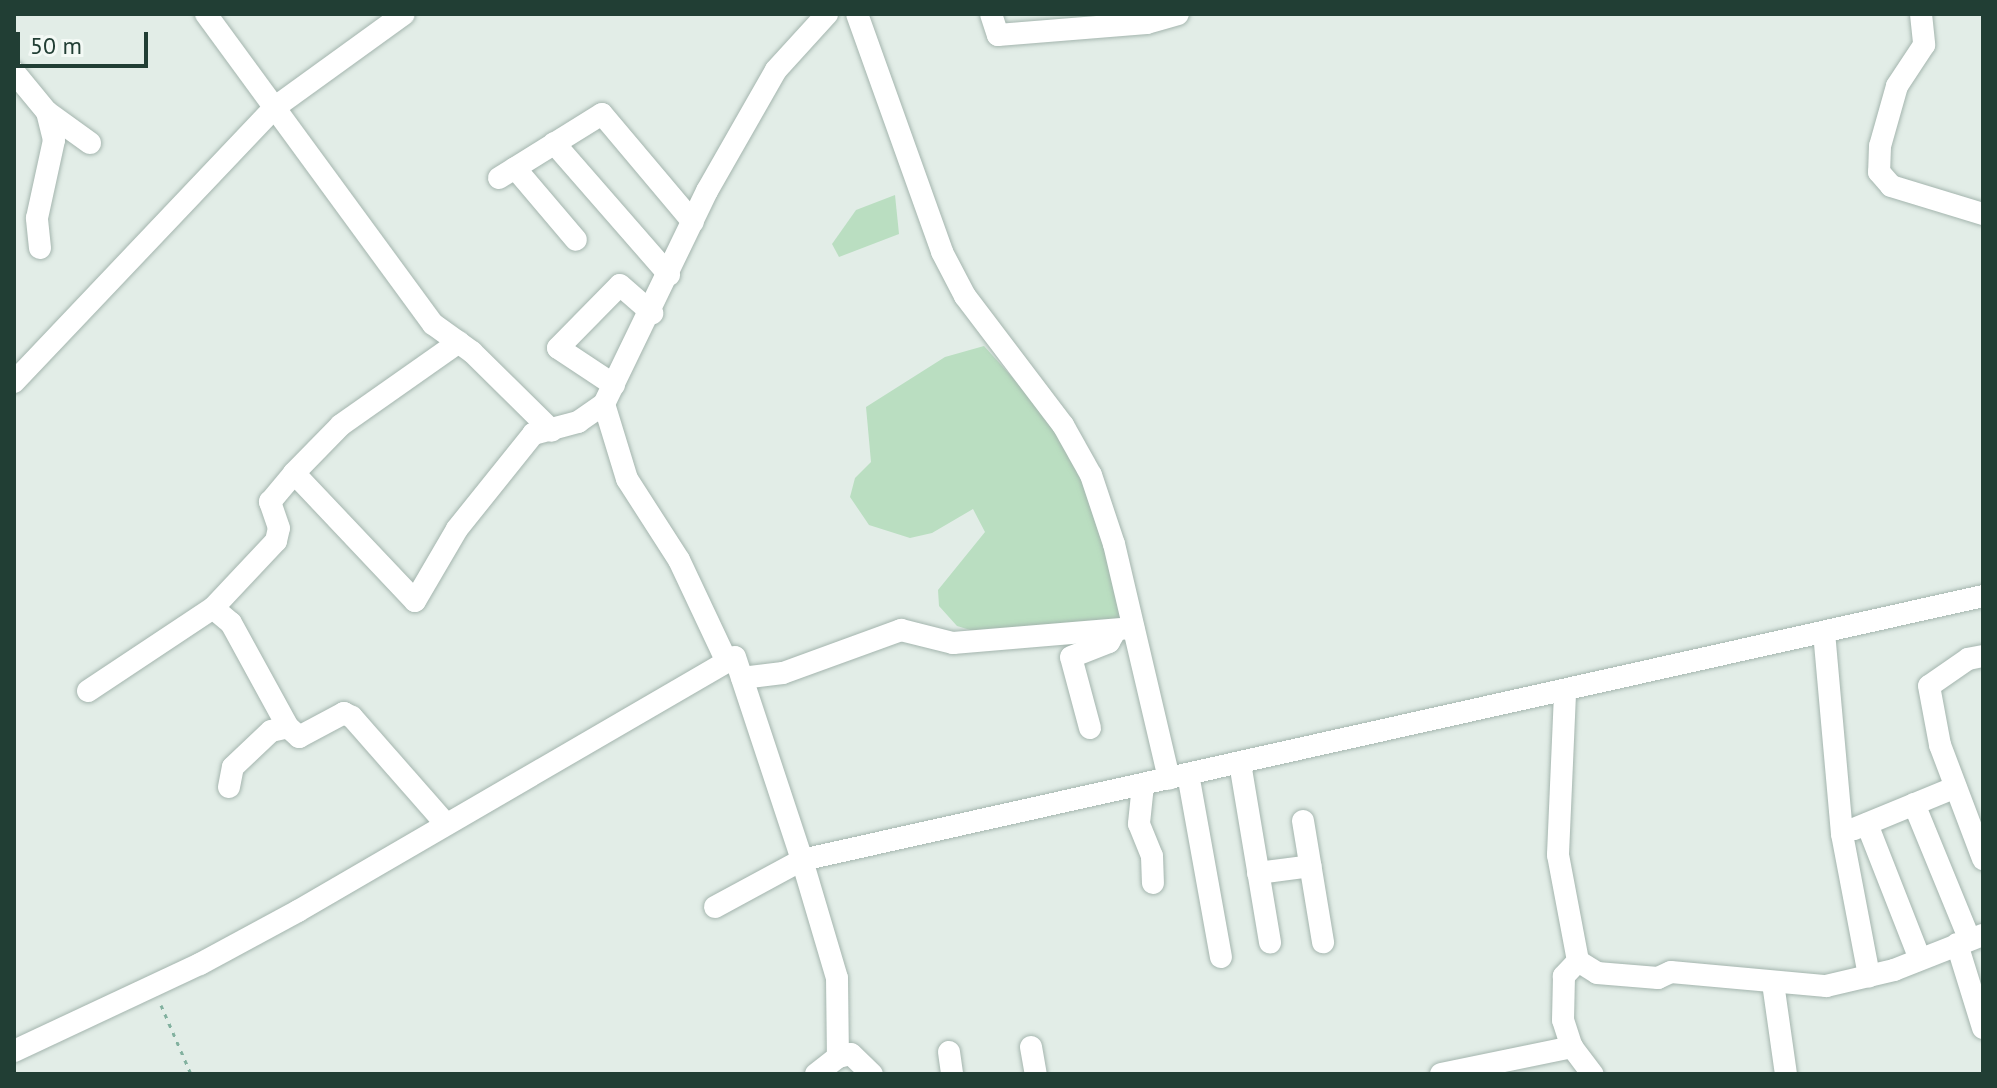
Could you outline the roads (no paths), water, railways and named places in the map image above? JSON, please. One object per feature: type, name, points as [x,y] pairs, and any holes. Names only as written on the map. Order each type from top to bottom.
[{"type":"street","points":[[206,14],[433,324],[459,342],[552,431]]},
{"type":"street","points":[[14,382],[274,108],[404,14]]},
{"type":"street","points":[[294,473],[415,601],[457,529],[533,434],[552,431],[609,395],[652,313],[693,222],[776,70],[827,14]]},
{"type":"street","points":[[857,14],[942,252],[965,296],[1063,425],[1091,475],[1124,629],[1178,777],[1221,957]]},
{"type":"street","points":[[991,14],[998,35],[1147,23],[1178,14]]},
{"type":"street","points":[[1921,14],[1924,45],[1897,86],[1880,146],[1879,172],[1891,186],[1983,214]]},
{"type":"street","points":[[18,84],[47,112],[90,143]]},
{"type":"street","points":[[40,248],[37,218],[54,140],[47,112]]},
{"type":"street","points":[[576,240],[507,173],[602,114],[693,222]]},
{"type":"street","points":[[554,143],[669,275]]},
{"type":"street","points":[[652,313],[620,285],[558,348],[609,395],[627,479],[679,560],[734,670],[802,860],[837,978],[838,1057]]},
{"type":"street","points":[[88,691],[213,608],[276,541],[279,528],[270,502],[294,473],[341,425],[459,342]]},
{"type":"street","points":[[715,907],[802,860],[1565,694],[1983,596]]},
{"type":"street","points":[[213,608],[231,623],[288,727],[299,737],[344,713],[352,717],[446,824]]},
{"type":"street","points":[[14,1051],[153,987],[446,824],[734,670],[783,673],[901,630],[953,643],[1124,629]]},
{"type":"street","points":[[1090,728],[1071,657],[1109,642],[1124,629]]},
{"type":"street","points":[[1824,632],[1842,834],[1869,976]]},
{"type":"street","points":[[1983,656],[1968,659],[1929,686],[1940,745],[1983,859]]},
{"type":"street","points":[[1565,694],[1558,855],[1578,961],[1597,973],[1658,978],[1671,972],[1826,986],[1869,976],[1970,939]]},
{"type":"street","points":[[229,787],[233,767],[271,731],[288,727]]},
{"type":"street","points":[[1240,763],[1270,943]]},
{"type":"street","points":[[1143,785],[1139,824],[1152,856],[1153,883]]},
{"type":"street","points":[[1842,834],[1956,787]]},
{"type":"street","points":[[1914,804],[1970,939],[1983,1028]]},
{"type":"street","points":[[1303,821],[1323,942]]},
{"type":"street","points":[[1867,824],[1920,959]]},
{"type":"street","points":[[1258,873],[1311,866]]},
{"type":"street","points":[[1578,961],[1564,976],[1563,997],[1572,1047],[1592,1074]]},
{"type":"street","points":[[1773,983],[1786,1074]]},
{"type":"street","points":[[1031,1047],[1036,1074]]},
{"type":"street","points":[[1441,1074],[1572,1047]]},
{"type":"street","points":[[816,1074],[838,1057],[851,1054],[872,1074]]}]
